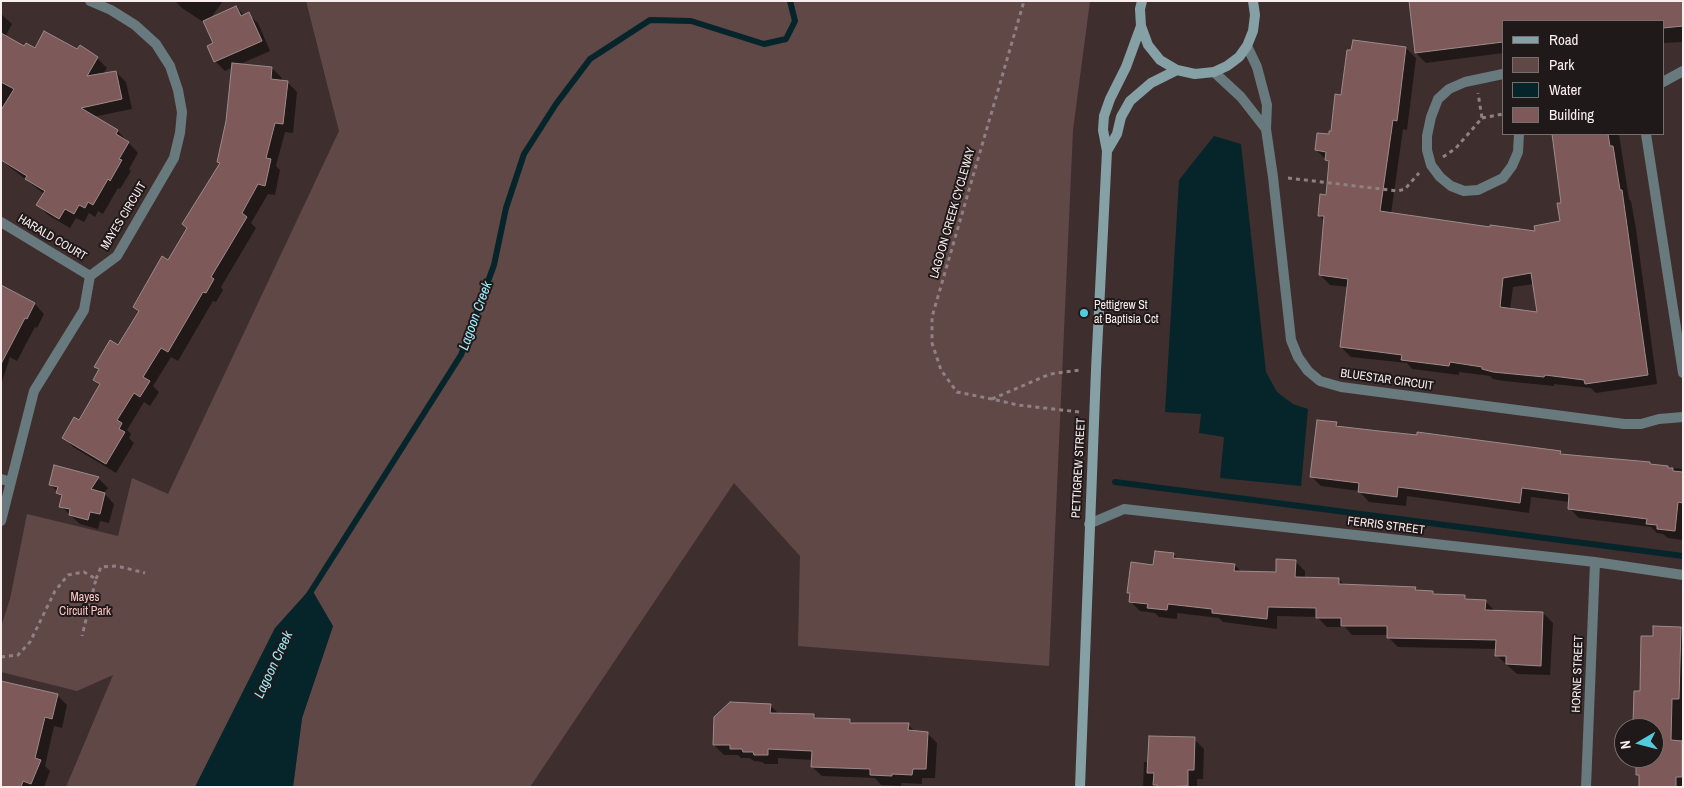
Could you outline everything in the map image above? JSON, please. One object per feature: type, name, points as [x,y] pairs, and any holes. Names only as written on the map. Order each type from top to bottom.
[{"type":"main road","points":[[1142,1],[1140,9],[1141,26],[1148,45],[1160,60],[1177,70],[1195,74],[1214,72],[1227,66],[1247,46],[1254,31],[1256,15],[1253,1]]},
{"type":"main road","name":"PETTIGREW STREET","points":[[1080,787],[1089,524],[1107,151],[1103,130],[1104,116],[1126,67],[1141,26]]},
{"type":"main road","name":"PETTIGREW STREET","points":[[1107,151],[1117,134],[1121,117],[1130,101],[1151,83],[1177,70]]},
{"type":"street","name":"MAYES CIRCUIT","points":[[90,1],[111,10],[135,25],[156,44],[170,66],[178,90],[182,112],[180,133],[174,158],[117,256],[90,276]]},
{"type":"street","name":"BLUESTAR CIRCUIT","points":[[1247,46],[1257,67],[1267,105],[1266,129],[1291,340],[1298,357],[1308,371],[1320,381],[1341,387],[1624,424],[1640,424],[1682,415]]},
{"type":"street","points":[[1664,81],[1683,71]]},
{"type":"street","name":"BLUESTAR CIRCUIT","points":[[1214,72],[1241,97],[1266,129]]},
{"type":"street","points":[[1502,74],[1475,79],[1450,89],[1438,99],[1431,117],[1427,136],[1427,150],[1431,165],[1440,178],[1451,186],[1464,191],[1478,190],[1503,178],[1512,166],[1518,152],[1519,135]]},
{"type":"street","points":[[1646,135],[1683,373]]},
{"type":"street","name":"HARALD COURT","points":[[1,222],[90,276]]},
{"type":"street","points":[[1,521],[6,481],[34,391],[84,310],[90,276]]},
{"type":"street","name":"FERRIS STREET","points":[[1089,524],[1124,509],[1595,562],[1683,575]]},
{"type":"street","name":"HORNE STREET","points":[[1586,787],[1595,562]]},
{"type":"path","name":"LAGOON CREEK CYCLEWAY","points":[[1024,1],[932,316],[932,343],[941,370],[957,392],[1018,405],[1094,413]]},
{"type":"path","points":[[1475,79],[1482,118]]},
{"type":"path","points":[[1273,177],[1398,190],[1405,189],[1420,172],[1456,148],[1482,118],[1502,114]]},
{"type":"path","points":[[992,399],[1050,374],[1076,370],[1096,370]]},
{"type":"path","points":[[82,636],[96,579],[101,568],[117,566],[145,573]]},
{"type":"path","points":[[1,656],[18,655],[30,642],[55,591],[68,575],[84,572],[96,579]]},
{"type":"green space","name":"Mayes Circuit Park","points":[[306,1],[1090,1],[1073,130],[1049,666],[798,646],[800,556],[734,483],[530,787],[293,787],[302,718],[333,626],[275,628],[195,787],[66,787],[113,675],[77,691],[1,672],[1,627],[10,599],[27,514],[118,536],[132,478],[168,494],[339,131]]},
{"type":"water","points":[[1214,136],[1241,144],[1266,372],[1277,392],[1293,404],[1308,409],[1301,486],[1220,478],[1224,437],[1199,433],[1201,414],[1165,412],[1179,180]]},
{"type":"water","points":[[311,588],[333,626],[302,718],[293,787],[195,787],[275,628]]},
{"type":"building","points":[[1409,1],[1683,1],[1683,26],[1664,28],[1664,20],[1502,20],[1502,42],[1415,53]]},
{"type":"building","points":[[236,6],[241,16],[249,12],[262,41],[214,62],[207,46],[213,43],[203,21]]},
{"type":"building","points":[[44,31],[77,49],[80,45],[98,57],[87,76],[116,71],[122,99],[81,108],[118,130],[116,134],[129,142],[119,159],[122,160],[110,181],[108,179],[93,205],[88,202],[85,208],[79,205],[74,214],[65,209],[59,219],[36,205],[45,191],[25,179],[27,176],[1,160],[1,110],[14,89],[1,82],[1,33],[24,46],[26,43],[35,48]]},
{"type":"building","points":[[1353,40],[1406,47],[1397,121],[1393,120],[1380,211],[1490,227],[1490,225],[1535,231],[1534,226],[1560,221],[1557,203],[1561,203],[1552,135],[1608,135],[1610,146],[1613,146],[1620,190],[1622,190],[1648,375],[1585,384],[1584,380],[1545,375],[1544,377],[1493,372],[1482,369],[1482,367],[1450,362],[1449,366],[1401,360],[1402,355],[1340,347],[1348,279],[1319,275],[1324,216],[1318,216],[1320,194],[1326,195],[1329,161],[1325,160],[1326,152],[1315,150],[1317,133],[1329,134],[1329,131],[1331,131],[1335,94],[1341,95],[1347,50],[1351,50]],"holes":[[[1531,273],[1537,312],[1500,307],[1503,278]]]},
{"type":"building","points":[[232,63],[272,67],[271,79],[288,81],[283,124],[275,123],[266,158],[271,159],[265,186],[258,184],[242,213],[247,217],[211,277],[214,279],[206,293],[203,292],[168,352],[161,348],[143,377],[150,381],[140,397],[134,393],[117,420],[122,423],[119,429],[125,432],[106,464],[62,438],[74,417],[79,420],[100,384],[93,380],[99,369],[94,367],[110,340],[118,345],[139,311],[133,307],[162,256],[168,260],[187,228],[182,224],[220,163],[217,162],[226,121]]},
{"type":"building","points":[[1,285],[35,303],[1,364]]},
{"type":"building","points":[[1317,420],[1337,422],[1336,426],[1417,435],[1417,432],[1561,451],[1560,454],[1650,462],[1650,464],[1668,466],[1668,468],[1673,468],[1673,471],[1683,472],[1683,503],[1678,502],[1675,531],[1657,529],[1657,525],[1646,524],[1647,519],[1568,509],[1569,494],[1522,488],[1520,503],[1398,487],[1397,497],[1358,492],[1359,483],[1310,477]]},
{"type":"building","points":[[54,465],[99,477],[91,489],[105,493],[100,514],[90,512],[88,520],[69,515],[70,509],[59,507],[62,495],[56,493],[58,487],[49,485]]},
{"type":"building","points":[[1155,551],[1174,553],[1173,558],[1235,564],[1234,571],[1276,572],[1276,559],[1296,560],[1295,577],[1339,578],[1339,584],[1416,587],[1415,590],[1433,591],[1433,594],[1465,595],[1465,599],[1486,600],[1485,610],[1543,612],[1541,666],[1506,664],[1506,656],[1495,656],[1496,640],[1387,638],[1387,626],[1341,626],[1341,618],[1316,618],[1316,608],[1268,607],[1267,619],[1212,613],[1212,609],[1168,604],[1167,610],[1147,608],[1148,604],[1129,602],[1130,593],[1127,593],[1131,562],[1153,565]]},
{"type":"building","points":[[1653,626],[1681,627],[1679,699],[1672,699],[1671,740],[1682,741],[1682,777],[1676,777],[1676,787],[1639,787],[1639,775],[1636,775],[1636,768],[1664,768],[1664,718],[1633,718],[1634,691],[1640,691],[1641,636],[1653,636]]},
{"type":"building","points":[[1,681],[58,694],[52,719],[45,717],[35,758],[41,760],[31,784],[23,781],[21,787],[1,787]]},
{"type":"building","points":[[730,702],[771,704],[770,713],[814,714],[814,718],[850,719],[850,723],[909,723],[908,730],[928,732],[926,769],[913,769],[912,775],[870,775],[870,769],[811,767],[812,751],[768,749],[768,755],[754,755],[753,752],[743,752],[742,749],[730,749],[730,745],[713,745],[714,717]]},
{"type":"building","points":[[1149,736],[1195,737],[1194,770],[1188,770],[1188,786],[1157,787],[1157,785],[1153,785],[1154,773],[1147,773]]},
{"type":"waterway","name":"Lagoon Creek","points":[[308,596],[461,355],[494,265],[506,208],[524,154],[556,104],[590,59],[650,20],[691,21],[764,44],[786,39],[795,21],[790,1]]},
{"type":"waterway","points":[[1115,482],[1683,556]]},
{"type":"place","name":"Pettigrew St at Baptisia Cct","points":[[1084,313]]}]
